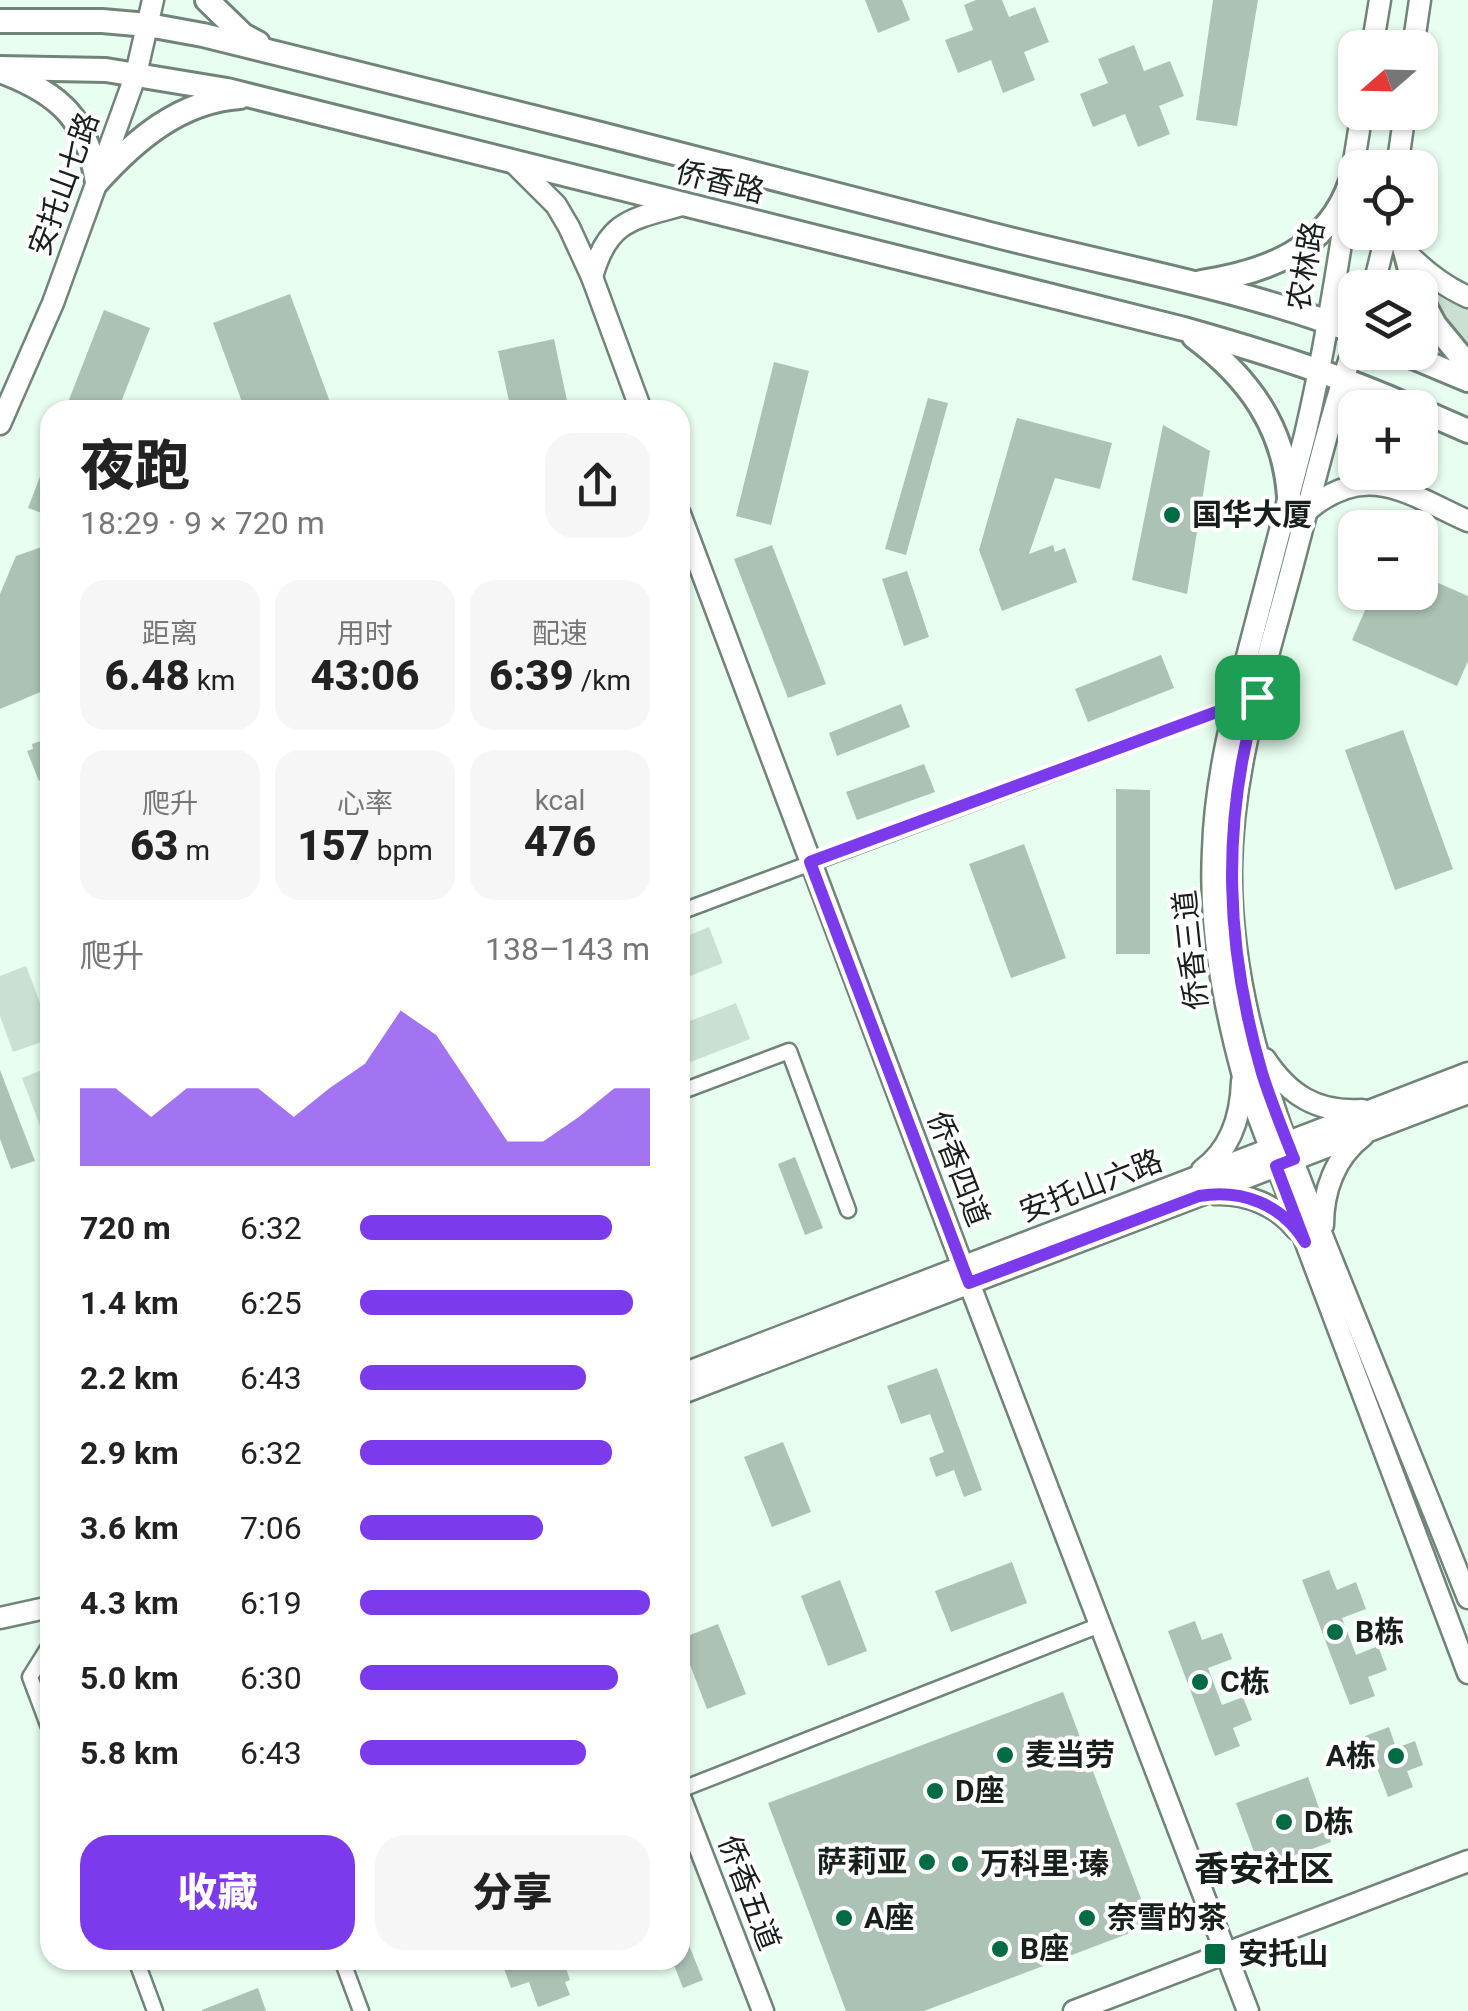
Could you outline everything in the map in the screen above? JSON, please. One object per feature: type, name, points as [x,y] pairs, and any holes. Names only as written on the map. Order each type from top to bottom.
[{"type":"main road","points":[[3,21],[39,10],[56,0]]},
{"type":"main road","points":[[206,0],[243,35],[279,54]]},
{"type":"main road","name":"侨香路","points":[[3,21],[102,20],[148,24],[578,127],[1282,306],[1338,326]]},
{"type":"main road","name":"侨香路","points":[[0,69],[73,68],[136,74],[253,96],[1184,329],[1258,350],[1370,390]]},
{"type":"main road","points":[[0,69],[48,94],[75,122],[88,142],[96,182]]},
{"type":"main road","points":[[96,182],[125,151],[166,122],[208,104],[253,96]]},
{"type":"main road","points":[[1191,284],[1260,270],[1316,236],[1338,207]]},
{"type":"main road","points":[[1184,329],[1229,366],[1257,400],[1298,503]]},
{"type":"main road","points":[[1438,329],[1468,366]]},
{"type":"main road","points":[[1438,367],[1468,380]]},
{"type":"main road","name":"侨香路","points":[[1438,418],[1468,432]]},
{"type":"street","points":[[139,0],[148,24]]},
{"type":"street","name":"安托山七路","points":[[0,424],[53,303],[136,74],[153,0]]},
{"type":"street","points":[[1375,30],[1380,0]]},
{"type":"street","points":[[1416,30],[1420,0]]},
{"type":"street","points":[[510,160],[556,204],[569,227],[592,276],[637,400]]},
{"type":"street","points":[[592,276],[598,253],[623,225],[686,204]]},
{"type":"street","name":"农林路","points":[[1319,370],[1338,250]]},
{"type":"street","points":[[1409,250],[1426,272],[1468,297]]},
{"type":"street","name":"侨香三道","points":[[1319,370],[1298,503],[1236,791],[1231,872],[1237,964],[1305,1242],[1468,1673]]},
{"type":"street","points":[[1343,379],[1346,370]]},
{"type":"street","name":"侨香三道","points":[[1343,379],[1298,503],[1235,706],[1218,791],[1212,850],[1218,964],[1239,1060],[1328,1251],[1468,1598]]},
{"type":"street","points":[[1298,503],[1360,484],[1376,483],[1468,521]]},
{"type":"street","name":"侨香四道","points":[[690,541],[1248,2011]]},
{"type":"street","points":[[690,908],[1257,697]]},
{"type":"street","points":[[1250,1025],[1266,1061],[1298,1095],[1334,1109],[1358,1111],[1383,1106]]},
{"type":"street","points":[[690,1088],[789,1052],[848,1210]]},
{"type":"street","points":[[1177,1185],[1216,1160],[1228,1142],[1241,1096],[1239,1060]]},
{"type":"street","name":"安托山六路","points":[[690,1371],[1199,1196],[1383,1106],[1468,1073]]},
{"type":"street","name":"安托山六路","points":[[690,1390],[1177,1185],[1374,1129],[1468,1093]]},
{"type":"street","points":[[1328,1251],[1323,1213],[1331,1178],[1349,1149],[1374,1129]]},
{"type":"street","points":[[1199,1196],[1225,1194],[1260,1202],[1291,1222],[1305,1242]]},
{"type":"street","points":[[0,1618],[40,1609]]},
{"type":"street","points":[[690,1790],[1100,1625]]},
{"type":"street","points":[[40,1661],[30,1677],[40,1704]]},
{"type":"street","name":"侨香五道","points":[[690,1820],[763,2011]]},
{"type":"street","points":[[1074,2011],[1468,1861]]},
{"type":"street","points":[[140,1970],[155,2011]]},
{"type":"street","points":[[346,1970],[361,2011]]},
{"type":"green space","points":[[1438,286],[1468,306],[1468,346],[1446,328],[1438,314]]},
{"type":"green space","points":[[709,927],[723,963],[690,976],[690,935]]},
{"type":"green space","points":[[26,966],[40,1003],[40,1043],[13,1052],[0,1016],[0,976]]},
{"type":"green space","points":[[736,1003],[750,1039],[690,1062],[690,1021]]},
{"type":"green space","points":[[40,1071],[40,1126],[22,1078]]},
{"type":"building","points":[[865,0],[902,0],[910,20],[878,33]]},
{"type":"building","points":[[976,0],[1002,0],[1009,17],[1035,7],[1049,42],[1024,52],[1035,80],[1003,93],[991,60],[958,73],[945,40],[973,30],[964,5]]},
{"type":"building","points":[[1213,0],[1258,0],[1237,126],[1196,120]]},
{"type":"building","points":[[1134,45],[1144,71],[1170,61],[1184,96],[1159,106],[1170,134],[1138,147],[1125,114],[1093,127],[1080,94],[1108,83],[1098,59]]},
{"type":"building","points":[[290,294],[329,400],[241,400],[213,323]]},
{"type":"building","points":[[104,310],[150,328],[122,400],[69,400]]},
{"type":"building","points":[[554,339],[567,400],[509,400],[498,351]]},
{"type":"building","points":[[774,362],[809,371],[771,525],[736,516]]},
{"type":"building","points":[[928,398],[948,403],[906,555],[885,549]]},
{"type":"building","points":[[1017,418],[1112,443],[1100,489],[1055,478],[1029,554],[1053,545],[1055,552],[1065,548],[1077,582],[1002,611],[979,550]]},
{"type":"building","name":"国华大厦","points":[[1163,425],[1210,451],[1187,594],[1132,580]]},
{"type":"building","points":[[40,477],[40,512],[28,508]]},
{"type":"building","points":[[772,545],[826,684],[788,698],[734,559]]},
{"type":"building","points":[[40,548],[40,692],[0,709],[0,594],[16,556]]},
{"type":"building","points":[[907,571],[929,637],[904,646],[882,579]]},
{"type":"building","points":[[1438,583],[1468,596],[1468,661],[1457,686],[1352,640],[1365,610],[1438,610]]},
{"type":"building","points":[[1161,655],[1174,688],[1088,722],[1075,689]]},
{"type":"building","points":[[901,704],[910,727],[837,756],[829,733]]},
{"type":"building","points":[[1403,730],[1453,869],[1395,890],[1345,750]]},
{"type":"building","points":[[40,741],[39,781],[27,751],[33,749],[32,744]]},
{"type":"building","points":[[924,764],[935,792],[857,820],[846,792]]},
{"type":"building","points":[[1116,789],[1150,790],[1150,954],[1116,954]]},
{"type":"building","points":[[1024,844],[1066,958],[1011,978],[969,864]]},
{"type":"building","points":[[0,1070],[35,1161],[11,1169],[0,1139]]},
{"type":"building","points":[[795,1157],[823,1228],[805,1235],[778,1164]]},
{"type":"building","points":[[937,1368],[982,1490],[964,1497],[954,1470],[936,1477],[929,1458],[944,1452],[930,1414],[901,1424],[887,1386]]},
{"type":"building","points":[[783,1442],[811,1512],[772,1527],[744,1457]]},
{"type":"building","points":[[1012,1562],[1027,1603],[951,1632],[935,1591]]},
{"type":"building","name":"B栋","points":[[1329,1570],[1337,1590],[1356,1582],[1366,1609],[1342,1618],[1356,1655],[1378,1646],[1387,1670],[1368,1677],[1375,1696],[1350,1705],[1302,1580]]},
{"type":"building","points":[[840,1580],[867,1651],[828,1666],[801,1596]]},
{"type":"building","name":"C栋","points":[[1195,1621],[1202,1640],[1222,1633],[1232,1659],[1208,1668],[1222,1705],[1243,1697],[1252,1720],[1233,1728],[1240,1746],[1215,1756],[1168,1631]]},
{"type":"building","points":[[718,1624],[746,1694],[707,1709],[690,1665],[690,1635]]},
{"type":"building","name":"万科里·瑧","points":[[1063,1692],[1151,1925],[924,2011],[846,2011],[768,1803]]},
{"type":"building","name":"A栋","points":[[1389,1727],[1396,1748],[1415,1741],[1423,1765],[1407,1771],[1413,1787],[1388,1797],[1365,1736]]},
{"type":"building","name":"D栋","points":[[1308,1777],[1331,1842],[1260,1868],[1236,1803]]},
{"type":"building","points":[[690,1948],[703,1980],[683,1988],[676,1970],[690,1970]]},
{"type":"building","points":[[505,1970],[566,1970],[570,1980],[565,1982],[570,1995],[538,2007],[529,1982],[511,1988]]},
{"type":"building","points":[[258,1988],[266,2011],[202,2011],[202,2010]]},
{"type":"place","name":"国华大厦","points":[[1172,515]]},
{"type":"place","name":"B栋","points":[[1335,1632]]},
{"type":"place","name":"C栋","points":[[1200,1682]]},
{"type":"place","name":"麦当劳","points":[[1005,1755]]},
{"type":"place","name":"A栋","points":[[1396,1756]]},
{"type":"place","name":"D座","points":[[935,1791]]},
{"type":"place","name":"D栋","points":[[1284,1822]]},
{"type":"place","name":"萨莉亚","points":[[927,1862]]},
{"type":"place","name":"万科里·瑧","points":[[960,1864]]},
{"type":"place","name":"A座","points":[[844,1918]]},
{"type":"place","name":"奈雪的茶","points":[[1087,1918]]},
{"type":"place","name":"B座","points":[[1000,1949]]},
{"type":"place","name":"安托山","points":[[1215,1954]]},
{"type":"district","name":"香安社区","points":[[1264,1869]]},
{"type":"route","points":[[1257,697],[1236,791],[1232,916],[1237,964],[1254,1042],[1294,1159],[1276,1166],[1305,1242],[1291,1222],[1260,1202],[1238,1195],[1213,1194],[969,1283],[810,862],[1257,697]]}]
